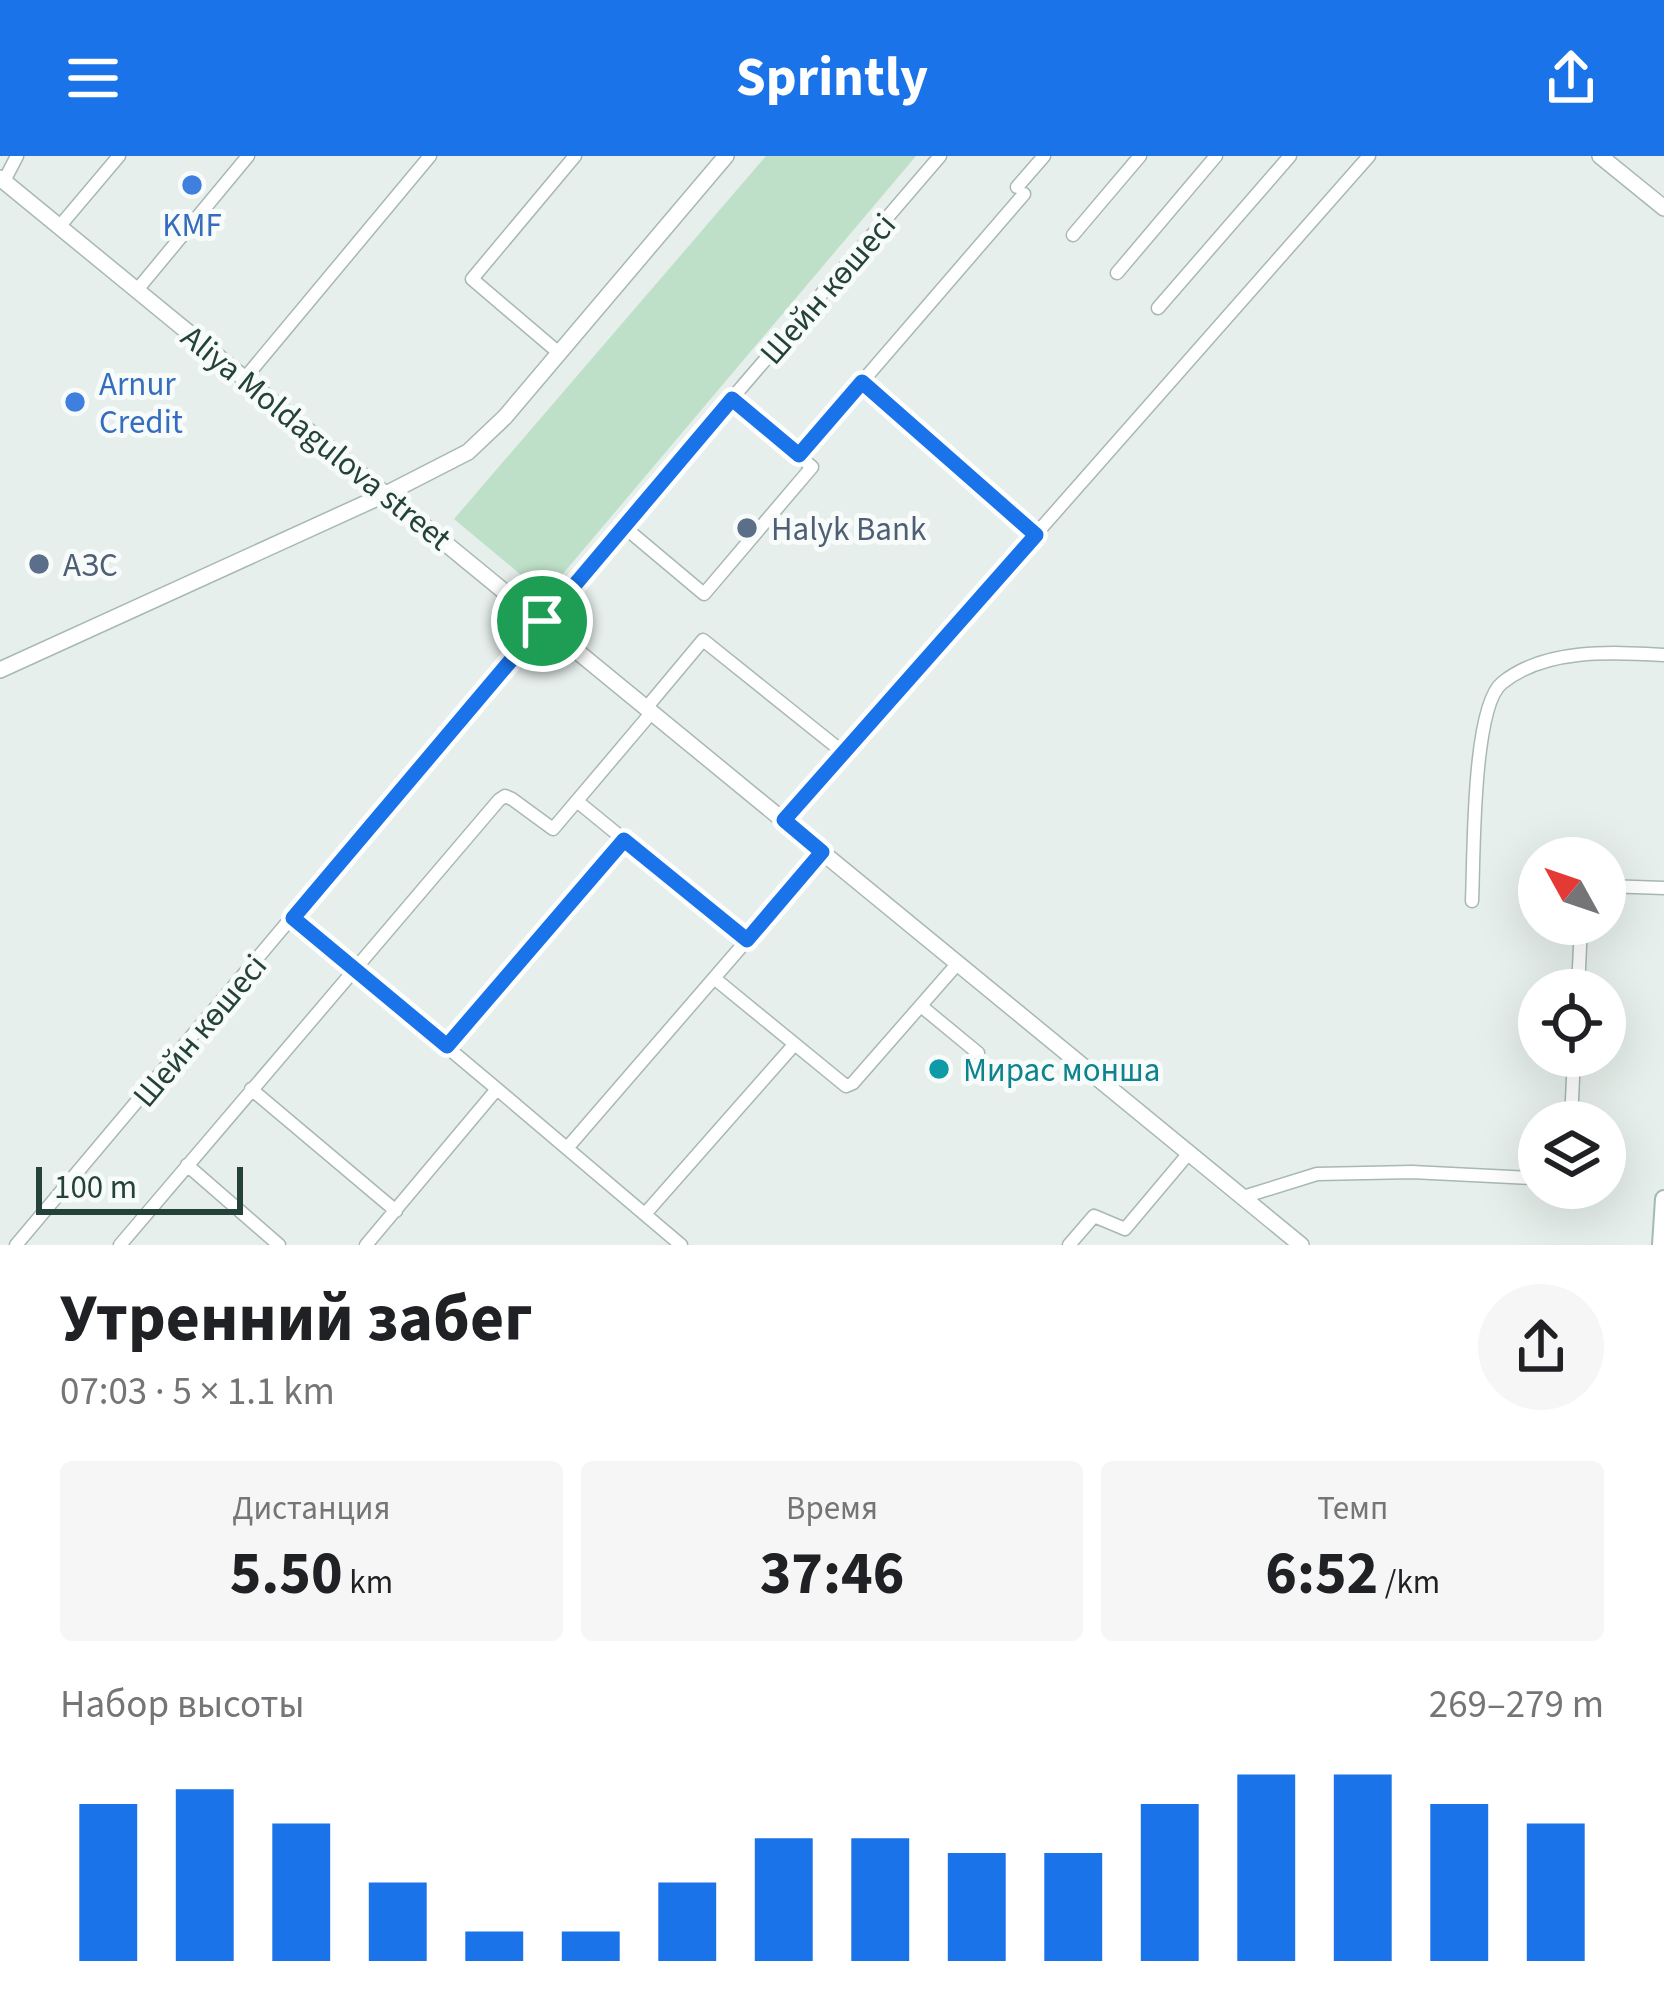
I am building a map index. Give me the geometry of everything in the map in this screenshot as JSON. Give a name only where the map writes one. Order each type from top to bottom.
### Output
[{"type":"main road","points":[[1661,1245],[1664,1199]]},
{"type":"street","points":[[2,180],[16,156]]},
{"type":"street","points":[[59,226],[119,156]]},
{"type":"street","points":[[137,290],[248,156]]},
{"type":"street","points":[[245,378],[430,156]]},
{"type":"street","points":[[560,352],[472,279],[575,156]]},
{"type":"street","points":[[0,670],[468,452],[505,417],[726,156]]},
{"type":"street","name":"Шейн көшесі","points":[[16,1245],[940,156]]},
{"type":"street","points":[[799,455],[1044,156]]},
{"type":"street","points":[[1073,235],[1140,156]]},
{"type":"street","points":[[1117,273],[1216,156]]},
{"type":"street","points":[[1158,308],[1290,156]]},
{"type":"street","points":[[784,820],[1369,156]]},
{"type":"street","points":[[1600,156],[1660,207]]},
{"type":"street","name":"Aliya Moldagulova street","points":[[2,180],[1301,1245]]},
{"type":"street","points":[[862,382],[1036,535]]},
{"type":"street","points":[[623,526],[704,594],[812,467],[732,399]]},
{"type":"street","points":[[120,1245],[499,800],[512,799],[553,829],[703,640],[844,753]]},
{"type":"street","points":[[1472,901],[1482,718],[1499,684],[1551,659],[1600,652],[1664,655]]},
{"type":"street","points":[[578,802],[747,940]]},
{"type":"street","points":[[447,1046],[624,840]]},
{"type":"street","points":[[568,1148],[822,852]]},
{"type":"street","points":[[1626,887],[1664,888]]},
{"type":"street","points":[[293,918],[681,1245]]},
{"type":"street","points":[[714,978],[846,1086],[958,963]]},
{"type":"street","points":[[921,1006],[978,1053]]},
{"type":"street","points":[[645,1214],[793,1046]]},
{"type":"street","points":[[251,1089],[396,1211]]},
{"type":"street","points":[[366,1245],[497,1089]]},
{"type":"street","points":[[1069,1245],[1094,1216],[1126,1229],[1189,1153]]},
{"type":"street","points":[[188,1166],[280,1245]]},
{"type":"street","points":[[1243,1197],[1318,1174],[1518,1177]]},
{"type":"green space","points":[[766,156],[916,156],[545,595],[454,519]]},
{"type":"place","name":"KMF","points":[[192,185]]},
{"type":"place","name":"Arnur Credit","points":[[75,402]]},
{"type":"place","name":"Halyk Bank","points":[[747,528]]},
{"type":"place","name":"АЗС","points":[[39,564]]},
{"type":"place","name":"Мирас монша","points":[[939,1069]]},
{"type":"route","points":[[862,382],[1036,535],[784,820],[822,852],[747,940],[624,840],[447,1046],[293,918],[542,621],[732,399],[799,455],[862,382]]}]
